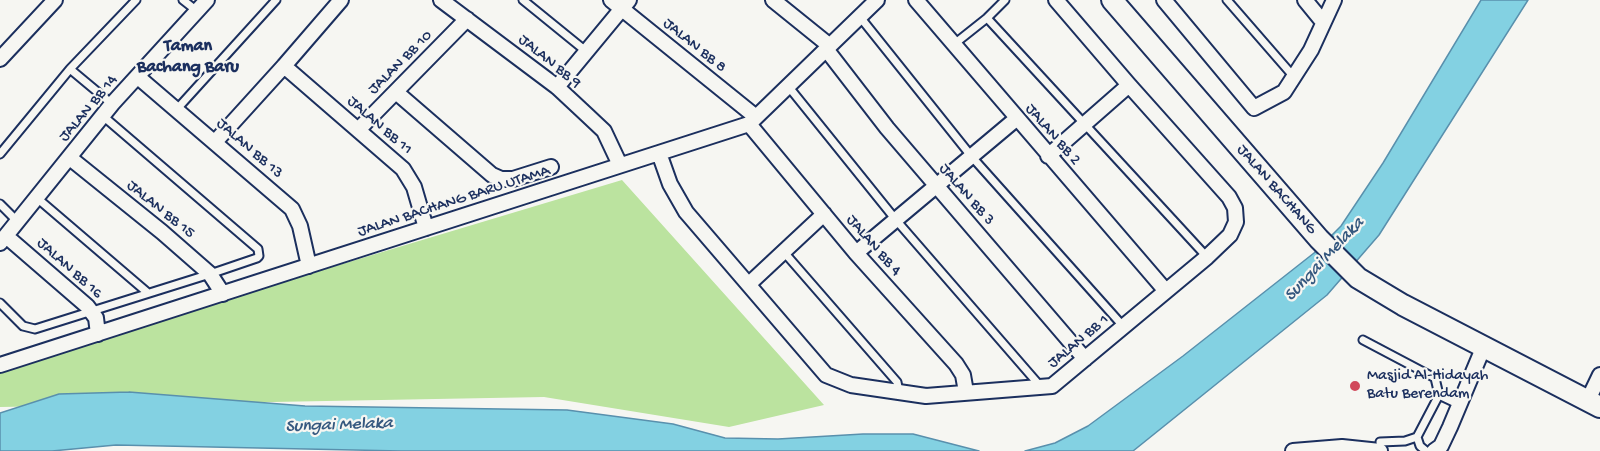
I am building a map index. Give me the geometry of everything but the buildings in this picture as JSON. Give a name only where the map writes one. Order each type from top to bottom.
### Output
[{"type":"street","points":[[0,59],[55,0]]},
{"type":"street","name":"JALAN BB 14","points":[[3,240],[112,104],[207,0]]},
{"type":"street","points":[[215,142],[341,0]]},
{"type":"street","name":"JALAN BB 9","points":[[441,0],[556,87],[604,131],[620,165]]},
{"type":"street","name":"JALAN BB 3","points":[[773,0],[828,48],[887,128],[1085,359]]},
{"type":"street","name":"JALAN BACHANG BARU UTAMA","points":[[0,365],[659,153],[753,120],[878,0]]},
{"type":"street","name":"JALAN BB 2","points":[[916,0],[1164,290]]},
{"type":"street","name":"JALAN BB 1","points":[[659,153],[670,184],[686,212],[826,375],[851,385],[926,396],[1052,386],[1164,290],[1207,257],[1230,235],[1236,222],[1235,208],[1229,196],[1056,0]]},
{"type":"street","name":"JALAN BACHANG","points":[[1113,0],[1319,239],[1358,278],[1403,305],[1594,403]]},
{"type":"street","points":[[1164,0],[1254,108],[1284,92],[1311,50],[1334,0]]},
{"type":"street","points":[[1305,0],[1323,22]]},
{"type":"street","points":[[556,87],[587,52],[621,3]]},
{"type":"street","name":"JALAN BB 8","points":[[621,3],[753,120]]},
{"type":"street","name":"JALAN BB 10","points":[[358,130],[467,19]]},
{"type":"street","name":"JALAN BB 11","points":[[284,66],[403,169],[409,177],[426,228]]},
{"type":"street","name":"JALAN BB 13","points":[[138,77],[292,209],[300,226],[309,266]]},
{"type":"street","points":[[1048,156],[1129,85]]},
{"type":"street","points":[[396,92],[492,175],[501,179],[513,179],[551,167]]},
{"type":"street","points":[[856,253],[1016,119]]},
{"type":"street","name":"JALAN BB 4","points":[[753,120],[856,253],[956,364],[963,375],[966,392]]},
{"type":"street","name":"JALAN BB 15","points":[[70,158],[210,274],[223,294]]},
{"type":"street","points":[[749,284],[824,214]]},
{"type":"street","name":"JALAN BB 16","points":[[3,240],[53,275],[92,311],[96,318],[98,334]]},
{"type":"street","points":[[1434,451],[1441,446],[1484,346]]},
{"type":"street","points":[[1594,403],[1600,375]]},
{"type":"street","points":[[1293,451],[1380,446]]},
{"type":"lane","points":[[0,154],[70,69],[136,0]]},
{"type":"lane","points":[[183,0],[197,11]]},
{"type":"lane","points":[[177,109],[276,0]]},
{"type":"lane","points":[[524,0],[587,52]]},
{"type":"lane","points":[[953,45],[987,18],[1005,0]]},
{"type":"lane","points":[[1227,0],[1294,77]]},
{"type":"lane","points":[[860,17],[972,157],[1123,326]]},
{"type":"lane","points":[[987,18],[1207,257]]},
{"type":"lane","points":[[70,69],[112,104]]},
{"type":"lane","points":[[788,86],[896,220],[1042,388]]},
{"type":"lane","points":[[0,303],[23,326],[35,329],[257,258],[258,249],[103,116]]},
{"type":"lane","points":[[37,198],[148,293]]},
{"type":"lane","points":[[0,204],[17,221]]},
{"type":"lane","points":[[783,251],[897,382],[899,392]]},
{"type":"lane","points":[[1363,340],[1435,378],[1439,396],[1417,437],[1380,446]]},
{"type":"lane","points":[[1439,396],[1460,405]]},
{"type":"lane","points":[[1417,437],[1420,446],[1426,451]]},
{"type":"green space","points":[[622,180],[824,405],[729,427],[544,397],[0,407],[0,372],[116,332]]},
{"type":"water","name":"Sungai Melaka","points":[[1481,0],[1528,0],[1379,235],[1327,295],[1133,451],[1025,451],[1055,443],[1088,426],[1183,356],[1314,253],[1341,226],[1383,163]]},
{"type":"water","name":"Sungai Melaka","points":[[129,392],[305,406],[567,410],[673,424],[725,438],[778,439],[863,434],[913,434],[979,451],[401,451],[116,445],[52,451],[0,451],[0,413],[59,394]]},
{"type":"place","name":"Masjid Al-Hidayah Batu Berendam","points":[[1355,386]]},
{"type":"district","name":"Taman Bachang Baru","points":[[188,57]]}]
